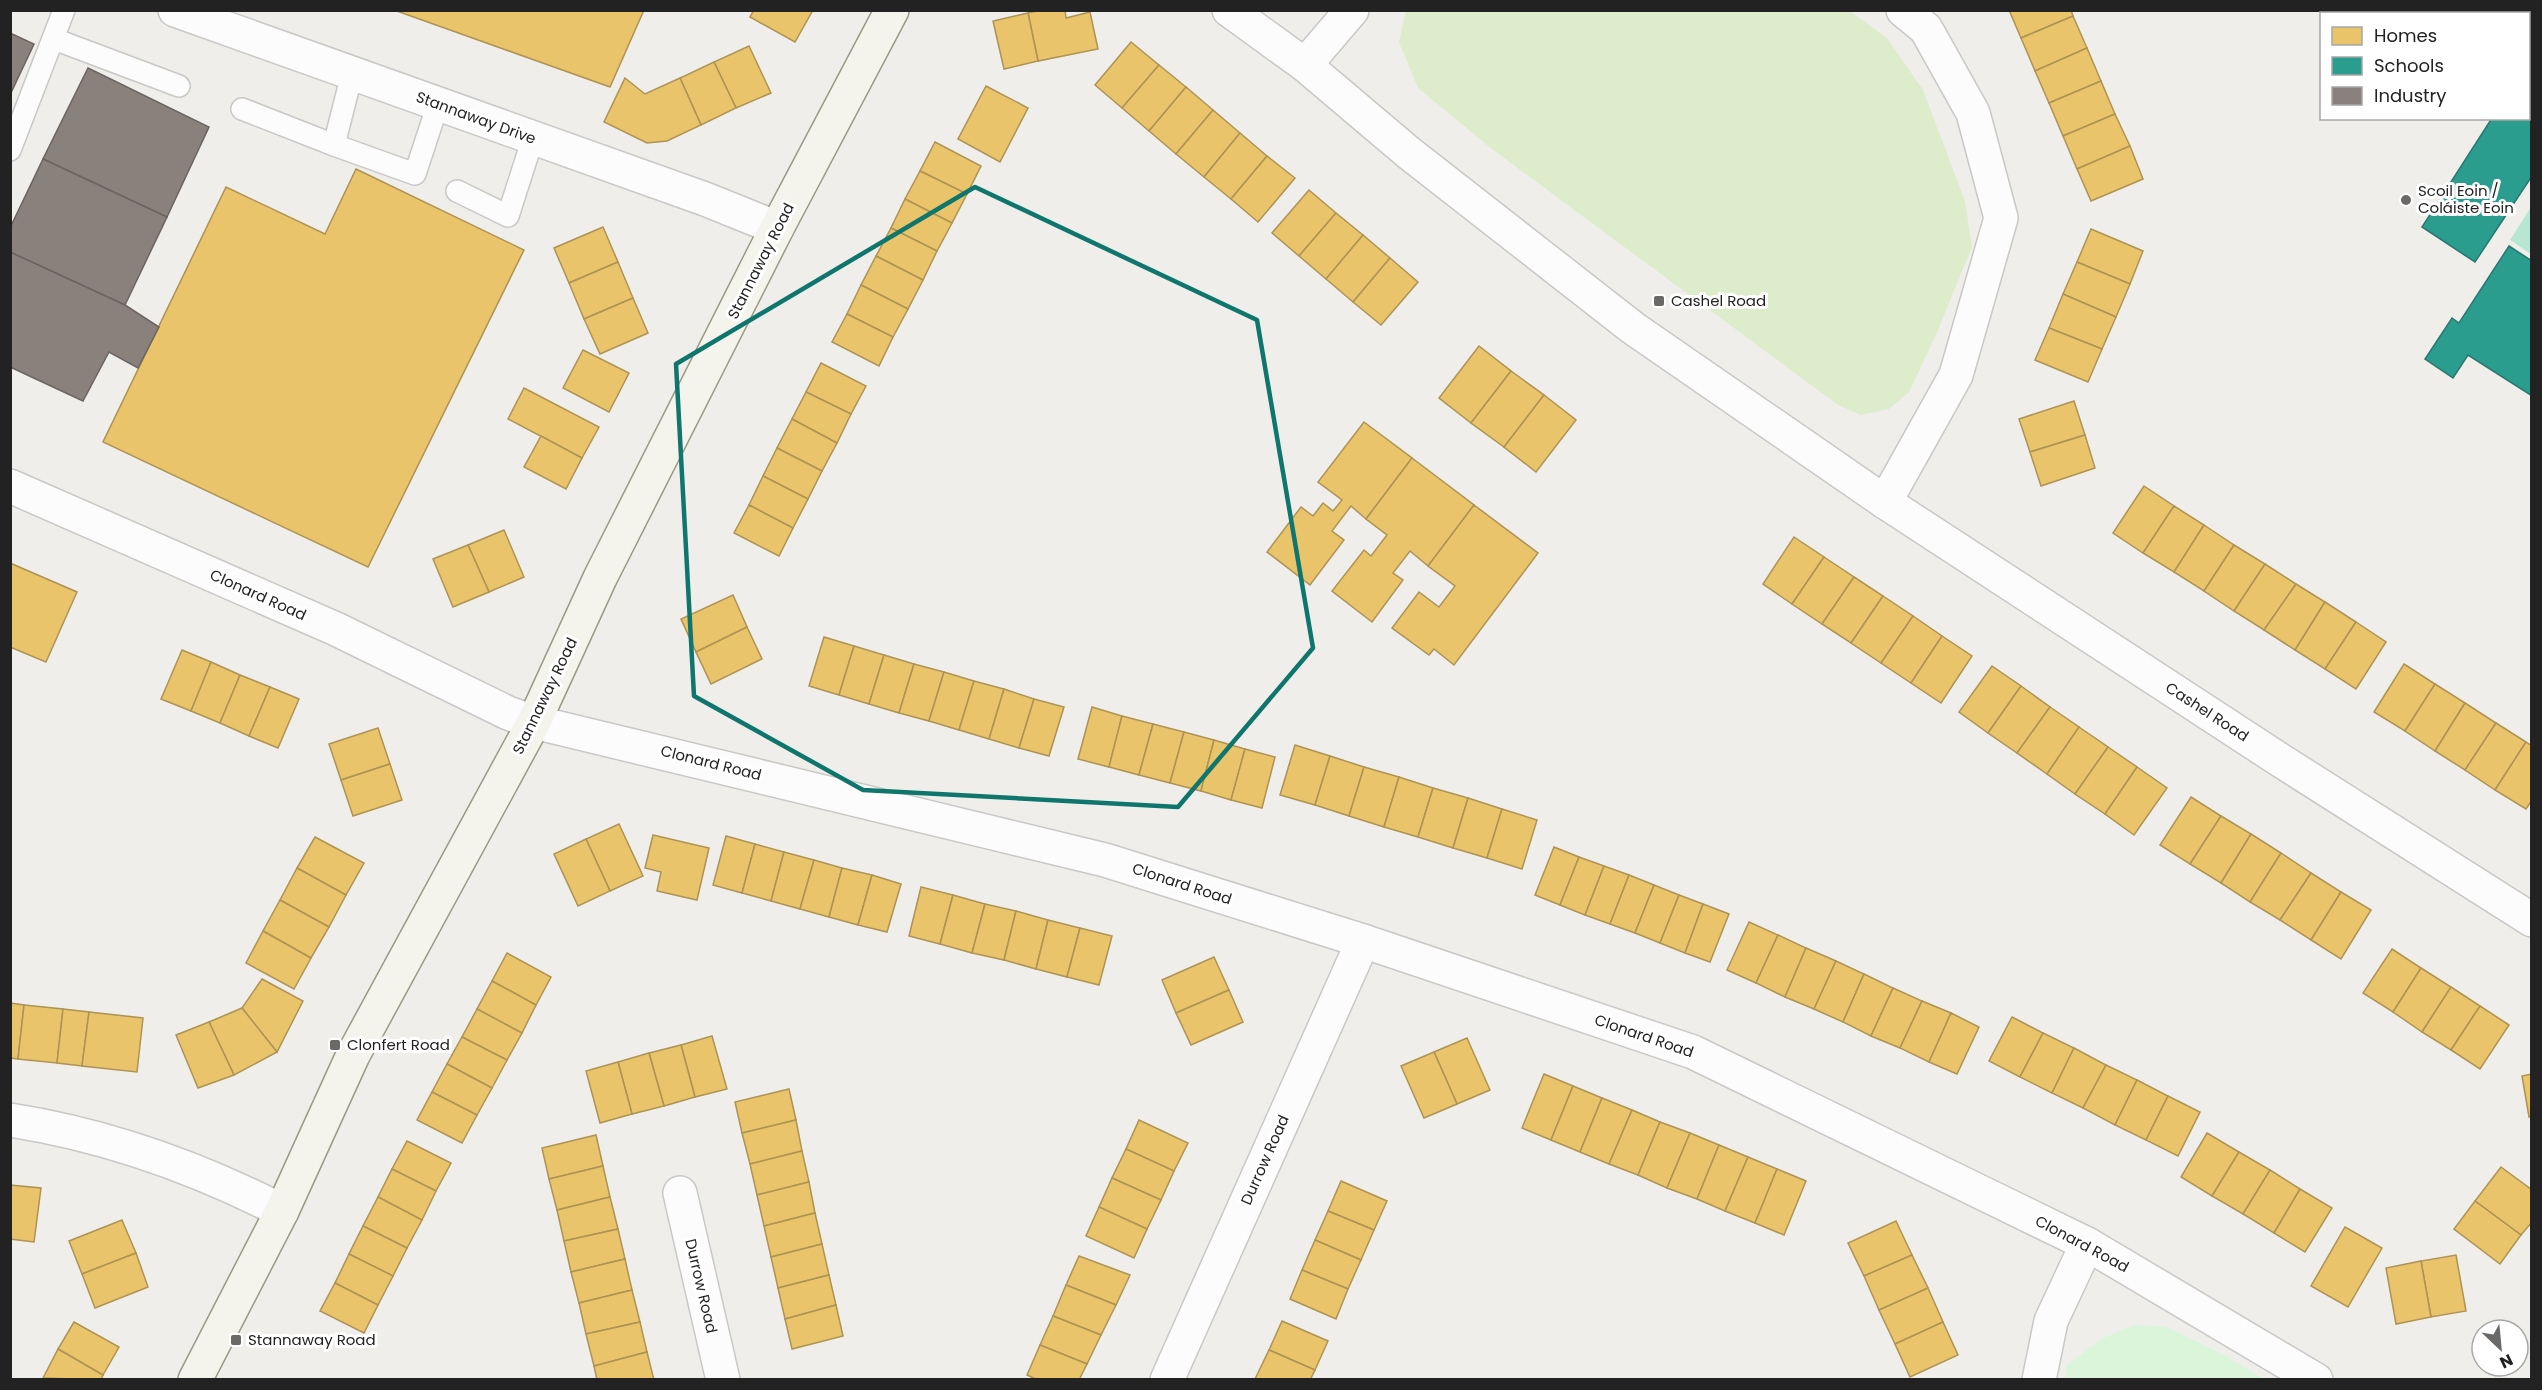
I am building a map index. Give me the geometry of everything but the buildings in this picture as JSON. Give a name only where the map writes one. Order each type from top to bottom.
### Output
[{"type":"street","name":"Stannaway Road","points":[[195,1380],[282,1211],[353,1055],[534,722],[600,578],[777,228],[892,10]]},
{"type":"street","name":"Cashel Road","points":[[1229,10],[1305,65],[1409,153],[1633,328],[1885,502],[2280,760],[2532,920]]},
{"type":"street","points":[[1305,65],[1352,10]]},
{"type":"street","points":[[1885,502],[1956,375],[2001,218],[1973,113],[1926,29],[1903,10]]},
{"type":"street","name":"Stannaway Drive","points":[[195,14],[352,74],[777,228]]},
{"type":"street","name":"Clonard Road","points":[[10,486],[336,629],[508,713],[534,722],[1105,860],[1363,941],[1693,1052],[2087,1244],[2316,1380]]},
{"type":"street","name":"Durrow Road","points":[[1167,1380],[1363,941]]},
{"type":"street","points":[[10,1120],[79,1133],[155,1155],[215,1178],[282,1211]]},
{"type":"street","name":"Durrow Road","points":[[680,1193],[723,1380]]},
{"type":"street","points":[[2039,1380],[2051,1321],[2087,1244]]},
{"type":"lane","points":[[10,150],[64,10]]},
{"type":"lane","points":[[54,39],[179,86]]},
{"type":"lane","points":[[334,145],[352,74]]},
{"type":"lane","points":[[242,109],[415,174],[438,104]]},
{"type":"lane","points":[[457,190],[508,216],[533,138]]},
{"type":"highlighted area","points":[[975,187],[1257,320],[1313,648],[1178,807],[863,790],[694,696],[676,364]]},
{"type":"green space","points":[[1406,10],[1850,11],[1887,38],[1923,90],[1965,201],[1972,247],[1936,335],[1909,392],[1889,409],[1861,415],[1838,405],[1492,149],[1418,88],[1399,42]]},
{"type":"green space","points":[[2531,207],[2531,254],[2510,240]]},
{"type":"green space","points":[[2134,1325],[2167,1327],[2226,1356],[2263,1379],[2065,1379],[2067,1365],[2101,1339]]},
{"type":"place","name":"Scoil Eoin / Coláiste Eoin","points":[[2406,200]]},
{"type":"place","name":"Cashel Road","points":[[1659,301]]},
{"type":"place","name":"Clonfert Road","points":[[335,1045]]},
{"type":"place","name":"Stannaway Road","points":[[236,1340]]}]
